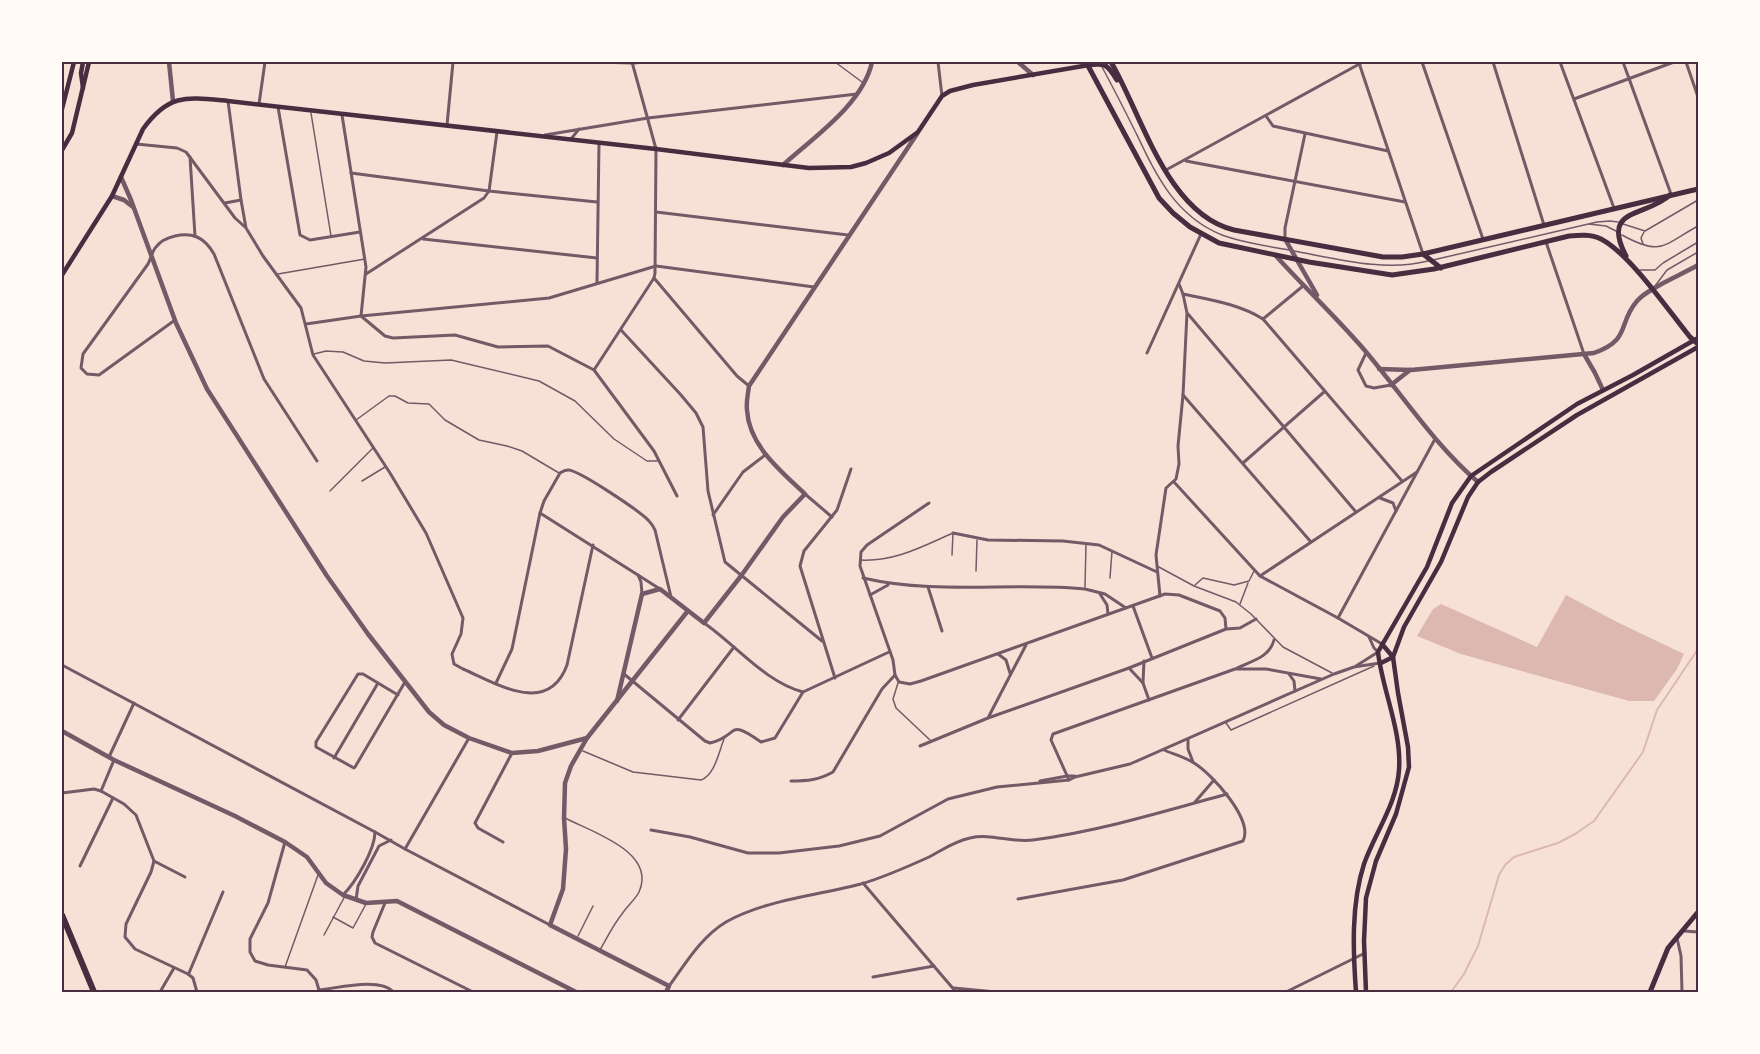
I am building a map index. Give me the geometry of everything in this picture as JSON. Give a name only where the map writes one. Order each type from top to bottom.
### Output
[{"type":"highway","points":[[62,915],[94,993]]},
{"type":"main road","points":[[62,109],[74,62]]},
{"type":"main road","points":[[83,62],[81,76],[83,91]]},
{"type":"main road","points":[[62,150],[72,133],[89,62]]},
{"type":"main road","points":[[62,276],[112,196],[135,144],[149,120],[173,101],[186,98],[832,169],[858,165],[889,153],[918,132],[942,96],[958,88],[1099,62],[1106,65],[1119,84],[1125,87]]},
{"type":"main road","points":[[1111,62],[1166,170],[1182,196],[1194,208],[1213,221],[1234,230],[1383,257],[1402,257],[1698,189]]},
{"type":"main road","points":[[1088,63],[1153,189],[1173,213],[1201,234],[1227,245],[1276,256],[1392,275],[1442,268],[1569,236],[1591,236],[1606,242],[1629,261],[1697,343]]},
{"type":"main road","points":[[1629,261],[1620,244],[1618,232],[1621,223],[1629,214],[1657,204],[1671,194]]},
{"type":"main road","points":[[1423,254],[1442,268]]},
{"type":"main road","points":[[1356,993],[1353,958],[1360,881],[1364,865],[1395,790],[1399,771],[1396,738],[1378,652],[1427,567],[1452,503],[1471,476],[1577,404],[1697,343]]},
{"type":"main road","points":[[1366,993],[1365,910],[1368,891],[1376,861],[1399,805],[1409,768],[1408,747],[1393,657],[1404,627],[1441,561],[1460,513],[1478,482],[1577,415],[1697,343]]},
{"type":"main road","points":[[1382,644],[1393,657]]},
{"type":"main road","points":[[1381,663],[1393,657]]},
{"type":"main road","points":[[1650,993],[1663,957],[1698,912]]},
{"type":"street","points":[[169,62],[173,101]]},
{"type":"street","points":[[259,105],[265,62]]},
{"type":"street","points":[[446,127],[453,62]]},
{"type":"street","points":[[595,62],[647,62]]},
{"type":"street","points":[[594,370],[654,278],[656,266],[656,149],[633,62]]},
{"type":"street","points":[[783,165],[858,94],[865,85],[872,62]]},
{"type":"street","points":[[938,62],[942,96]]},
{"type":"street","points":[[1018,62],[1033,75]]},
{"type":"street","points":[[1166,170],[1361,62],[1423,254]]},
{"type":"street","points":[[1422,62],[1482,239]]},
{"type":"street","points":[[1493,62],[1544,225]]},
{"type":"street","points":[[1560,62],[1614,208]]},
{"type":"street","points":[[1623,62],[1671,194]]},
{"type":"street","points":[[1574,99],[1674,62]]},
{"type":"street","points":[[1686,62],[1698,97]]},
{"type":"street","points":[[540,136],[648,118],[858,94]]},
{"type":"street","points":[[228,101],[246,228]]},
{"type":"street","points":[[278,107],[300,235],[310,240],[360,232]]},
{"type":"street","points":[[342,115],[366,259],[361,316]]},
{"type":"street","points":[[1266,116],[1273,126],[1388,151]]},
{"type":"street","points":[[571,140],[579,129]]},
{"type":"street","points":[[366,274],[478,202],[489,191],[497,131]]},
{"type":"street","points":[[832,517],[765,455],[749,423],[747,409],[749,386],[918,132]]},
{"type":"street","points":[[1305,134],[1294,180],[1285,239],[1320,300]]},
{"type":"street","points":[[597,283],[599,143]]},
{"type":"street","points":[[135,144],[177,148],[190,155],[235,218],[246,228],[263,256],[301,308],[313,355],[374,447],[426,533],[461,612],[463,626],[451,657],[454,664],[496,683],[529,694],[544,691],[561,678],[567,665],[592,545]]},
{"type":"street","points":[[190,155],[195,236]]},
{"type":"street","points":[[1184,161],[1405,202]]},
{"type":"street","points":[[351,173],[489,191],[597,201]]},
{"type":"street","points":[[121,177],[192,359],[219,407],[327,576],[405,682],[437,720],[469,738],[512,753],[538,751],[587,738]]},
{"type":"street","points":[[112,196],[124,200],[133,207]]},
{"type":"street","points":[[224,203],[241,200]]},
{"type":"street","points":[[656,212],[848,235]]},
{"type":"street","points":[[1147,353],[1201,234]]},
{"type":"street","points":[[175,320],[99,375],[91,376],[83,371],[80,364],[83,354],[148,264],[158,244],[168,238],[195,236],[203,241],[214,254],[264,379],[317,461]]},
{"type":"street","points":[[421,239],[597,258]]},
{"type":"street","points":[[1546,242],[1584,354],[1603,390]]},
{"type":"street","points":[[1276,256],[1320,300],[1366,352],[1435,437],[1478,482]]},
{"type":"street","points":[[1379,369],[1411,369],[1584,354],[1601,350],[1615,342],[1623,333],[1635,304],[1652,291],[1698,265]]},
{"type":"street","points":[[306,324],[361,316],[549,298],[656,266],[814,286]]},
{"type":"street","points":[[654,278],[737,376],[749,386]]},
{"type":"street","points":[[1160,596],[1156,565],[1166,488],[1174,482],[1178,472],[1183,395],[1187,313],[1179,284]]},
{"type":"street","points":[[1263,319],[1303,285]]},
{"type":"street","points":[[1183,294],[1232,304],[1249,310],[1263,319],[1402,481]]},
{"type":"street","points":[[1187,313],[1356,512]]},
{"type":"street","points":[[361,316],[385,336],[393,338],[455,334],[498,347],[548,346],[594,370],[660,461],[677,496]]},
{"type":"street","points":[[621,330],[681,395],[696,413],[703,427],[708,491],[725,562],[822,641]]},
{"type":"street","points":[[1366,352],[1358,370],[1366,386],[1374,388],[1391,385],[1411,369]]},
{"type":"street","points":[[1243,463],[1324,392]]},
{"type":"street","points":[[1183,395],[1311,542]]},
{"type":"street","points":[[1338,618],[1419,471],[1435,437]]},
{"type":"street","points":[[713,515],[743,472],[765,455]]},
{"type":"street","points":[[835,678],[800,566],[809,543],[837,510],[851,469]]},
{"type":"street","points":[[496,683],[512,649],[540,513],[560,473],[566,470],[573,471],[621,500],[650,522],[655,530],[671,598]]},
{"type":"street","points":[[1260,576],[1419,471]]},
{"type":"street","points":[[1174,482],[1260,576],[1382,644]]},
{"type":"street","points":[[704,624],[778,524],[805,494]]},
{"type":"street","points":[[1378,497],[1392,503],[1396,512]]},
{"type":"street","points":[[929,503],[867,545],[861,552],[860,566],[899,682],[904,684],[921,681],[1160,596],[1179,595],[1220,611],[1226,618],[1226,629]]},
{"type":"street","points":[[540,513],[660,589],[687,612],[791,689],[803,692]]},
{"type":"street","points":[[953,533],[977,539],[1086,543],[1112,550],[1157,572]]},
{"type":"street","points":[[617,701],[642,594],[641,582],[637,574]]},
{"type":"street","points":[[864,578],[889,584],[928,587],[1085,589],[1105,594],[1126,608]]},
{"type":"street","points":[[869,595],[889,584]]},
{"type":"street","points":[[928,587],[942,631]]},
{"type":"street","points":[[642,594],[660,589]]},
{"type":"street","points":[[1100,594],[1107,605],[1108,614]]},
{"type":"street","points":[[1132,606],[1152,658]]},
{"type":"street","points":[[550,925],[563,888],[566,849],[564,818],[566,783],[580,750],[587,738],[687,612]]},
{"type":"street","points":[[920,746],[988,718],[1129,668],[1226,629],[1240,628],[1256,619]]},
{"type":"street","points":[[1354,667],[1378,652],[1368,636]]},
{"type":"street","points":[[1068,778],[1052,740],[1053,734],[1235,669],[1268,653],[1274,640]]},
{"type":"street","points":[[988,718],[1027,644]]},
{"type":"street","points":[[678,720],[734,647]]},
{"type":"street","points":[[624,674],[705,741],[710,743],[732,730],[741,729],[765,743],[775,738],[803,692],[889,652]]},
{"type":"street","points":[[998,654],[1006,660],[1010,675]]},
{"type":"street","points":[[1144,661],[1143,683],[1149,700]]},
{"type":"street","points":[[651,830],[748,853],[779,853],[862,842],[880,836],[940,802],[997,787],[1038,782],[1046,784],[1117,768],[1334,674],[1354,667],[1381,663]]},
{"type":"street","points":[[62,665],[405,849],[669,986]]},
{"type":"street","points":[[1129,668],[1143,683]]},
{"type":"street","points":[[1235,669],[1266,669],[1322,679]]},
{"type":"street","points":[[1288,673],[1293,679],[1295,691]]},
{"type":"street","points":[[398,695],[363,674],[358,674],[316,742],[316,747],[354,768],[398,695],[405,682]]},
{"type":"street","points":[[791,781],[813,780],[833,772],[882,689],[895,675]]},
{"type":"street","points":[[334,758],[378,683]]},
{"type":"street","points":[[101,791],[111,758],[134,703]]},
{"type":"street","points":[[62,731],[111,758],[285,842],[307,857],[316,867],[318,874],[332,888],[344,895],[366,903],[393,901],[405,905],[576,993]]},
{"type":"street","points":[[405,849],[469,738]]},
{"type":"street","points":[[1188,739],[1188,749],[1193,762]]},
{"type":"street","points":[[1018,899],[1123,880],[1239,844],[1245,838],[1244,824],[1227,794],[1214,780],[1193,762],[1163,750]]},
{"type":"street","points":[[503,842],[478,828],[475,819],[512,753]]},
{"type":"street","points":[[1194,803],[1214,780]]},
{"type":"street","points":[[62,793],[94,789],[101,791],[136,815],[154,861],[126,924],[124,930],[127,942],[135,949],[188,974],[192,978],[197,993]]},
{"type":"street","points":[[666,993],[704,939],[726,923],[765,907],[863,883],[906,868],[970,838],[982,836],[1021,842],[1089,832],[1227,794]]},
{"type":"street","points":[[80,866],[113,798]]},
{"type":"street","points":[[344,895],[352,885],[374,843],[375,831]]},
{"type":"street","points":[[356,900],[358,886],[379,846],[390,840]]},
{"type":"street","points":[[285,842],[268,903],[252,934],[249,945],[255,961],[307,970],[316,980],[318,991],[364,985],[385,986],[394,993]]},
{"type":"street","points":[[154,861],[185,877]]},
{"type":"street","points":[[863,883],[956,993]]},
{"type":"street","points":[[188,974],[223,892]]},
{"type":"street","points":[[385,903],[373,932],[372,937],[375,943],[473,993]]},
{"type":"street","points":[[1682,931],[1698,932]]},
{"type":"street","points":[[1677,937],[1682,956],[1682,993]]},
{"type":"street","points":[[1286,993],[1365,953]]},
{"type":"street","points":[[873,977],[934,966]]},
{"type":"street","points":[[160,993],[174,968]]},
{"type":"street","points":[[953,988],[996,993]]},
{"type":"lane","points":[[835,62],[865,85]]},
{"type":"lane","points":[[1099,62],[1159,179],[1178,205],[1194,219],[1222,235],[1243,241],[1384,266],[1407,266],[1605,220],[1645,231]]},
{"type":"lane","points":[[311,111],[331,237]]},
{"type":"lane","points":[[1644,246],[1641,238],[1645,231],[1698,200]]},
{"type":"lane","points":[[1588,224],[1606,226],[1644,246],[1654,248],[1665,245],[1698,226]]},
{"type":"lane","points":[[1634,267],[1651,272],[1698,242]]},
{"type":"lane","points":[[1652,291],[1667,270],[1698,252]]},
{"type":"lane","points":[[277,274],[366,259]]},
{"type":"lane","points":[[313,355],[326,351],[343,352],[364,361],[386,363],[451,360],[539,381],[574,401],[614,439],[647,461],[660,461]]},
{"type":"lane","points":[[355,420],[389,396],[395,396],[408,403],[429,404],[445,420],[479,440],[498,443],[522,452],[560,473]]},
{"type":"lane","points":[[330,491],[374,447]]},
{"type":"lane","points":[[362,481],[386,466]]},
{"type":"lane","points":[[860,560],[887,559],[921,549],[953,533],[952,555]]},
{"type":"lane","points":[[976,571],[977,539]]},
{"type":"lane","points":[[1085,589],[1086,543]]},
{"type":"lane","points":[[1110,578],[1112,550]]},
{"type":"lane","points":[[1156,565],[1194,586],[1240,605],[1274,640],[1334,674]]},
{"type":"lane","points":[[1240,605],[1254,571]]},
{"type":"lane","points":[[1194,586],[1203,578],[1234,585],[1249,581]]},
{"type":"lane","points":[[1225,722],[1231,730],[1381,663]]},
{"type":"lane","points":[[899,682],[893,699],[896,708],[931,741]]},
{"type":"lane","points":[[580,750],[633,772],[701,780],[708,777],[712,770],[725,735]]},
{"type":"lane","points":[[564,818],[625,849],[636,859],[642,872],[638,893],[622,914],[600,952]]},
{"type":"lane","points":[[285,967],[318,874]]},
{"type":"lane","points":[[324,935],[344,895]]},
{"type":"lane","points":[[333,917],[353,928],[366,903]]},
{"type":"lane","points":[[576,939],[593,906]]},
{"type":"shaded area","points":[[1566,595],[1684,654],[1677,669],[1654,701],[1629,701],[1461,654],[1417,636],[1433,609],[1441,604],[1537,647]]},
{"type":"waterway","points":[[1451,992],[1464,974],[1478,946],[1499,875],[1505,865],[1514,857],[1558,843],[1594,821],[1643,752],[1657,710],[1698,649]]}]
